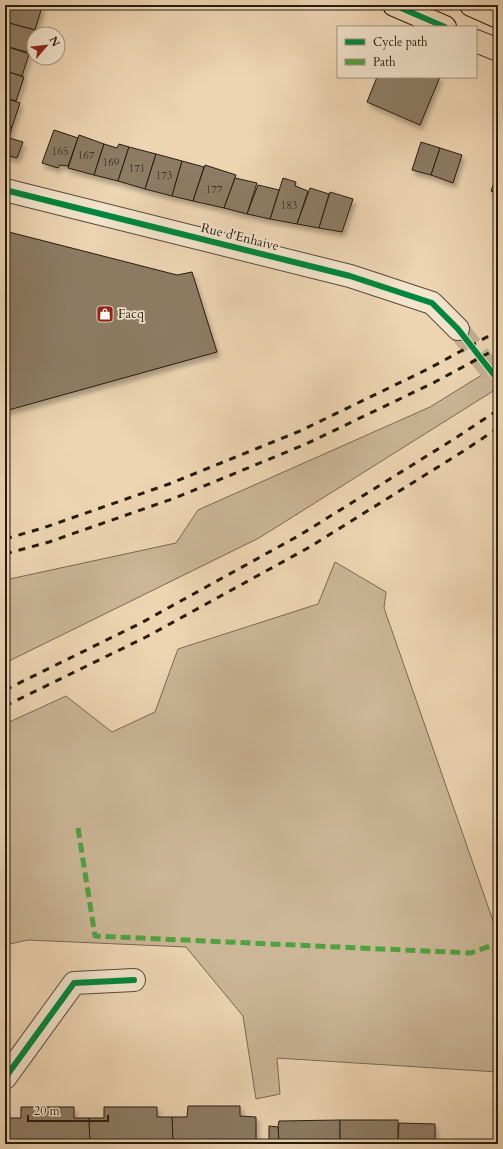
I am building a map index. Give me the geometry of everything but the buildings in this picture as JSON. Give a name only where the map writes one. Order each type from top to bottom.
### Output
[{"type":"main road","points":[[394,5],[443,26]]},
{"type":"main road","points":[[471,5],[498,17]]},
{"type":"main road","points":[[477,41],[498,50]]},
{"type":"street","name":"Rue d'Enhaive","points":[[5,190],[350,276],[432,303],[458,329]]},
{"type":"street","points":[[5,1078],[74,983],[134,980]]},
{"type":"shaded area","points":[[498,365],[498,388],[259,538],[5,663],[5,580],[176,543],[198,510],[430,407]]},
{"type":"shaded area","points":[[335,562],[386,592],[384,608],[498,935],[498,1072],[277,1058],[280,1094],[256,1099],[243,1016],[186,947],[28,940],[5,945],[5,836],[9,781],[5,783],[5,724],[66,696],[112,732],[155,712],[178,649],[318,604]]},
{"type":"tunnel","points":[[458,329],[498,380]]},
{"type":"railway","points":[[5,539],[43,528],[169,484],[300,431],[428,369],[498,331]]},
{"type":"railway","points":[[5,554],[49,542],[175,498],[306,444],[433,383],[498,348]]},
{"type":"railway","points":[[5,690],[141,623],[300,535],[498,410]]},
{"type":"railway","points":[[5,706],[146,637],[308,548],[498,428]]},
{"type":"marked path","points":[[78,828],[95,936],[471,953],[498,943]]},
{"type":"cycle path","points":[[394,5],[443,26]]},
{"type":"cycle path","points":[[5,190],[350,276],[432,303],[458,329],[498,380]]},
{"type":"cycle path","points":[[5,1078],[74,983],[134,980]]},
{"type":"place","name":"Facq","points":[[105,314]]}]
